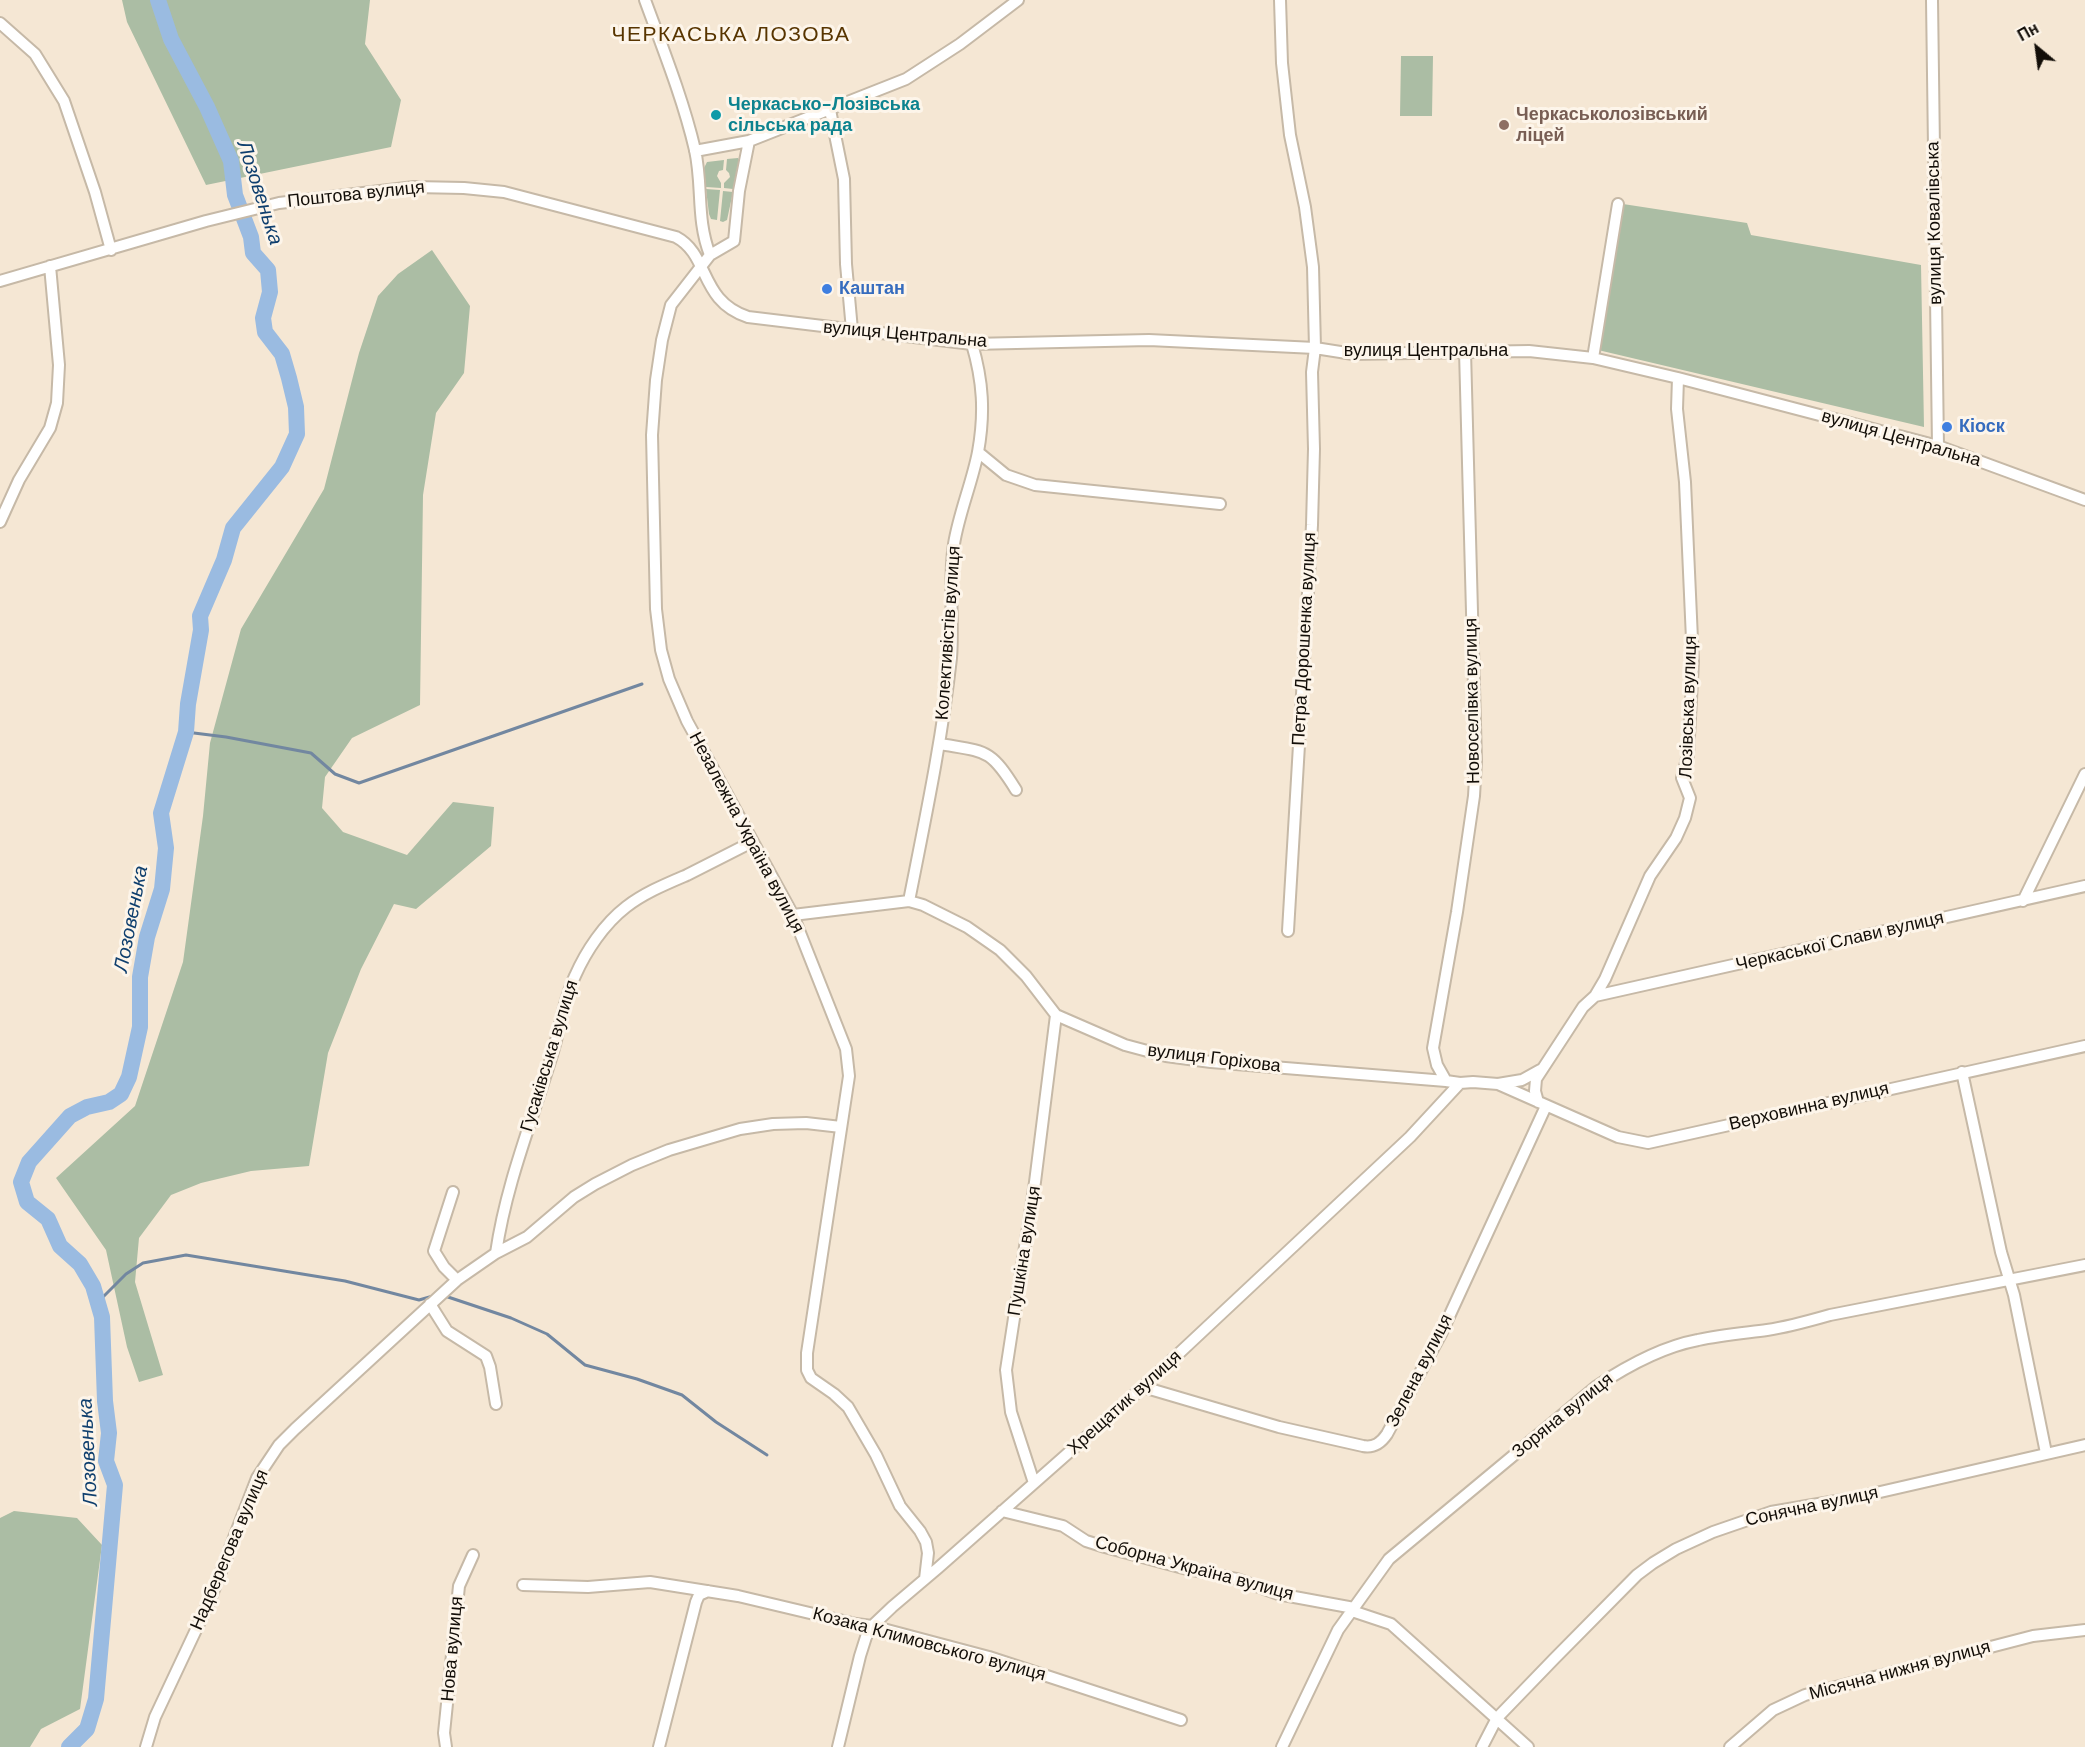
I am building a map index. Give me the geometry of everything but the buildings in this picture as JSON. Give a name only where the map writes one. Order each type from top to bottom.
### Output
[{"type":"street","points":[[645,0],[668,61],[695,151],[703,237],[710,255]]},
{"type":"street","points":[[695,151],[749,141],[906,79],[960,44],[1018,0]]},
{"type":"street","name":"Петра Дорошенка вулиця","points":[[1280,0],[1282,63],[1290,135],[1305,207],[1313,267],[1315,348],[1312,372],[1314,449],[1312,525],[1288,930]]},
{"type":"street","name":"вулиця Ковалівська","points":[[1932,0],[1938,446]]},
{"type":"street","points":[[0,22],[35,54],[64,101],[111,250]]},
{"type":"street","points":[[830,110],[844,179],[846,264],[852,330]]},
{"type":"street","name":"Незалежна Україна вулиця","points":[[749,141],[739,191],[734,241],[710,255],[672,305],[662,340],[652,435],[656,609],[661,650],[669,679],[687,721],[793,915],[846,1049],[849,1076],[807,1353],[807,1370],[811,1378],[834,1394],[852,1412],[876,1455],[900,1506],[920,1531],[926,1542],[928,1553],[925,1579]]},
{"type":"street","name":"Поштова вулиця","points":[[0,281],[206,221],[279,203],[414,187],[504,192],[676,237],[684,241],[695,253],[700,267]]},
{"type":"street","points":[[1593,358],[1618,204]]},
{"type":"street","points":[[0,522],[20,480],[50,428],[57,403],[59,365],[50,267]]},
{"type":"street","name":"вулиця Центральна","points":[[700,267],[717,297],[728,307],[755,318],[972,344],[1149,340],[1315,348],[1353,354],[1529,351],[1593,358],[1938,446],[2085,500]]},
{"type":"street","name":"Колективістів вулиця","points":[[909,901],[939,744],[951,655],[950,581],[954,543],[978,452],[983,408],[980,372],[972,344]]},
{"type":"street","name":"Новоселівка вулиця","points":[[1446,1080],[1437,1065],[1433,1048],[1457,912],[1474,796],[1476,761],[1465,351]]},
{"type":"street","name":"Лозівська вулиця","points":[[1542,1104],[1535,1085],[1542,1069],[1583,1007],[1595,996],[1605,979],[1650,876],[1676,838],[1685,818],[1690,798],[1682,778],[1688,755],[1693,662],[1689,559],[1677,410],[1678,378]]},
{"type":"street","points":[[978,452],[1006,475],[1035,485],[1220,504]]},
{"type":"street","name":"Колективістів вулиця","points":[[939,744],[982,751],[994,758],[1016,790]]},
{"type":"street","points":[[2023,901],[2085,774]]},
{"type":"street","name":"Гусаківська вулиця","points":[[496,1252],[501,1217],[510,1183],[552,1054],[568,992],[593,944],[609,923],[626,907],[652,891],[752,842]]},
{"type":"street","name":"Черкаської Слави вулиця","points":[[1595,996],[2085,886]]},
{"type":"street","name":"вулиця Горіхова","points":[[793,915],[909,901],[923,905],[967,927],[1000,950],[1026,976],[1056,1015],[1125,1045],[1166,1056],[1460,1083],[1498,1084],[1542,1104]]},
{"type":"street","name":"Пушкіна вулиця","points":[[1034,1484],[1011,1412],[1006,1370],[1035,1182],[1056,1015]]},
{"type":"street","name":"Верховинна вулиця","points":[[1542,1104],[1618,1137],[1648,1143],[2085,1046]]},
{"type":"street","points":[[1498,1084],[1521,1080],[1542,1069]]},
{"type":"street","points":[[1962,1072],[2001,1252],[2010,1281],[2046,1453]]},
{"type":"street","name":"Хрещатик вулиця","points":[[838,1747],[860,1656],[872,1626],[1143,1387],[1410,1137],[1460,1083]]},
{"type":"street","name":"Зелена вулиця","points":[[1143,1387],[1279,1427],[1363,1446],[1379,1443],[1387,1434],[1441,1334],[1542,1104]]},
{"type":"street","name":"Надберегова вулиця","points":[[146,1747],[155,1717],[210,1600],[257,1478],[279,1445],[295,1429],[456,1280],[496,1252],[527,1237],[573,1197],[632,1165],[669,1150],[740,1129],[773,1124],[806,1123],[841,1127]]},
{"type":"street","points":[[453,1192],[434,1251],[456,1280]]},
{"type":"street","name":"Зоряна вулиця","points":[[1282,1747],[1338,1630],[1389,1559],[1597,1386],[1637,1362],[1678,1345],[1697,1340],[1785,1327],[1830,1315],[2085,1265]]},
{"type":"street","points":[[430,1304],[447,1331],[486,1356],[496,1404]]},
{"type":"street","name":"Сонячна вулиця","points":[[1482,1747],[1497,1719],[1637,1575],[1685,1545],[1731,1525],[1771,1512],[1854,1498],[2085,1445]]},
{"type":"street","name":"Соборна Україна вулиця","points":[[1002,1511],[1063,1526],[1086,1540],[1105,1547],[1187,1569],[1237,1579],[1278,1594],[1353,1610],[1391,1624],[1528,1747]]},
{"type":"street","name":"Нова вулиця","points":[[446,1747],[444,1733],[459,1586],[473,1555]]},
{"type":"street","points":[[523,1585],[588,1587],[650,1582],[708,1591]]},
{"type":"street","points":[[659,1747],[696,1602],[699,1595],[708,1591]]},
{"type":"street","name":"Козака Климовського вулиця","points":[[708,1591],[872,1626],[989,1657],[1181,1720]]},
{"type":"street","name":"Місячна нижня вулиця","points":[[1730,1747],[1773,1710],[1805,1695],[2033,1636],[2085,1630]]},
{"type":"green space","points":[[122,0],[370,0],[365,44],[401,100],[391,147],[206,185],[127,22]]},
{"type":"green space","points":[[1401,56],[1433,56],[1432,116],[1400,116]]},
{"type":"green space","points":[[738,158],[733,189],[724,188],[724,183],[730,177],[726,170],[727,159]]},
{"type":"green space","points":[[724,160],[723,170],[719,171],[717,176],[721,188],[706,187],[704,168],[707,162]]},
{"type":"green space","points":[[706,189],[720,190],[717,220],[711,219],[709,214]]},
{"type":"green space","points":[[723,191],[733,192],[727,220],[723,222],[720,221]]},
{"type":"green space","points":[[1623,204],[1747,223],[1751,235],[1921,265],[1924,427],[1598,350]]},
{"type":"green space","points":[[432,250],[470,306],[464,373],[436,413],[423,495],[420,705],[352,738],[325,777],[322,808],[343,832],[407,855],[453,802],[494,807],[491,846],[416,909],[394,904],[361,969],[328,1053],[309,1166],[251,1171],[201,1183],[171,1195],[139,1238],[135,1282],[163,1375],[139,1382],[127,1347],[106,1250],[56,1178],[135,1106],[183,962],[203,816],[210,743],[241,629],[324,489],[359,353],[378,296],[398,274]]},
{"type":"green space","points":[[14,1511],[77,1518],[102,1545],[80,1709],[41,1729],[30,1747],[0,1747],[0,1518]]},
{"type":"waterway","name":"Лозовенька","points":[[69,1747],[87,1729],[96,1699],[115,1485],[106,1461],[109,1433],[105,1401],[102,1317],[93,1286],[80,1264],[60,1246],[48,1219],[27,1202],[21,1182],[29,1162],[70,1116],[87,1107],[109,1102],[121,1094],[129,1077],[140,1027],[140,977],[147,937],[162,889],[166,848],[161,813],[186,732],[188,704],[201,630],[200,616],[224,560],[233,528],[282,467],[297,434],[296,407],[282,354],[265,332],[263,318],[270,292],[268,270],[253,253],[251,237],[235,195],[231,161],[207,107],[171,39],[158,0]]},
{"type":"waterway","points":[[186,732],[311,753],[335,774],[359,783],[642,684]]},
{"type":"waterway","points":[[98,1302],[126,1274],[143,1263],[186,1255],[345,1281],[419,1300],[433,1296]]},
{"type":"waterway","points":[[445,1296],[511,1318],[547,1334],[585,1365],[637,1379],[682,1395],[716,1422],[767,1455]]},
{"type":"place","name":"Черкасько-Лозівська сільська рада","points":[[716,115]]},
{"type":"place","name":"Черкаськолозівський ліцей","points":[[1504,125]]},
{"type":"place","name":"Каштан","points":[[827,289]]},
{"type":"place","name":"Кіоск","points":[[1947,427]]},
{"type":"district","name":"ЧЕРКАСЬКА ЛОЗОВА","points":[[731,35]]}]
